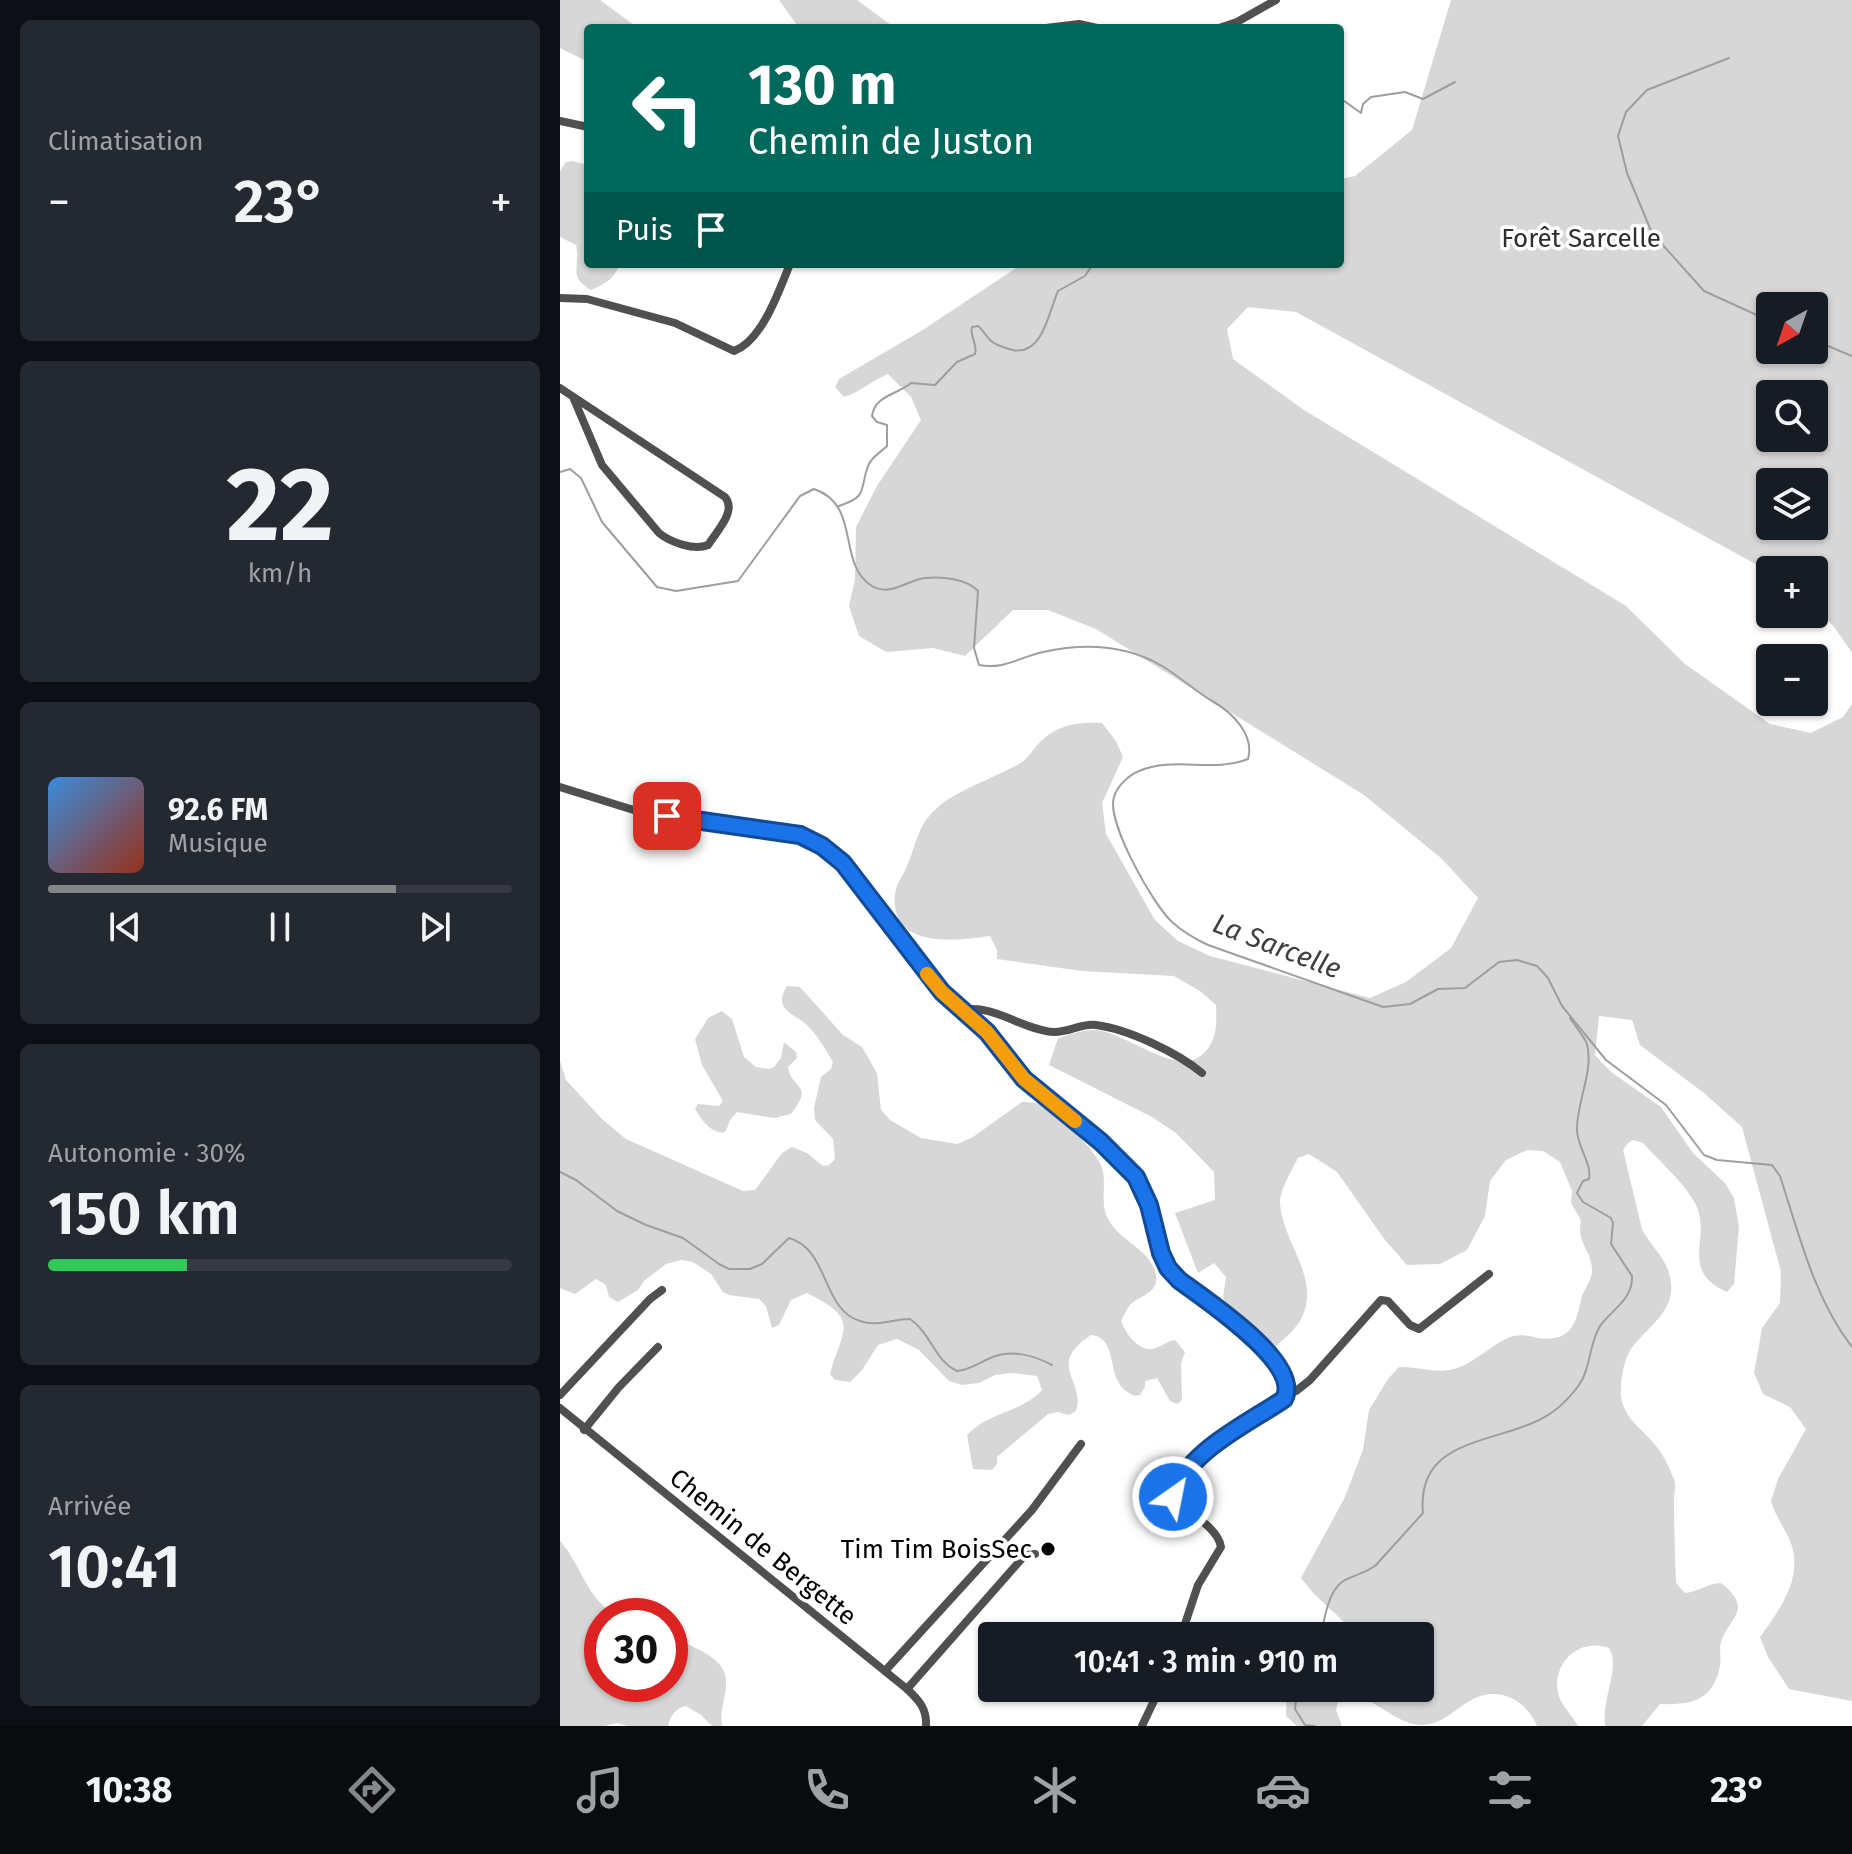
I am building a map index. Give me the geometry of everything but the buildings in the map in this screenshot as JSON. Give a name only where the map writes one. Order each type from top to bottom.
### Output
[{"type":"street","points":[[1231,24],[1276,0]]},
{"type":"street","points":[[560,121],[584,126]]},
{"type":"street","points":[[560,298],[587,299],[675,323],[734,351],[752,341],[788,268]]},
{"type":"street","points":[[560,388],[727,499],[730,510],[708,545],[696,547],[665,538],[659,533],[602,465],[573,397]]},
{"type":"street","points":[[560,787],[640,812],[800,835],[822,846],[843,863],[942,992],[987,1032],[1024,1079],[1101,1142],[1136,1177],[1149,1205],[1168,1268],[1263,1346],[1282,1373],[1287,1393],[1284,1399],[1204,1453],[1175,1489],[1173,1497],[1177,1503],[1214,1532],[1220,1539],[1221,1547],[1198,1585],[1186,1622]]},
{"type":"street","points":[[963,1010],[981,1010],[1054,1032],[1096,1025],[1144,1040],[1185,1059],[1202,1073]]},
{"type":"street","points":[[1287,1393],[1296,1391],[1310,1380],[1381,1300],[1388,1301],[1410,1325],[1419,1329],[1489,1274]]},
{"type":"street","points":[[560,1395],[662,1290]]},
{"type":"street","points":[[584,1430],[619,1387],[658,1347]]},
{"type":"street","name":"Chemin de Bergette","points":[[560,1408],[907,1689],[920,1701],[927,1716],[926,1726]]},
{"type":"street","points":[[885,1671],[1032,1510],[1081,1444]]},
{"type":"street","points":[[907,1689],[1025,1555],[1035,1554]]},
{"type":"street","points":[[1142,1726],[1153,1702]]},
{"type":"green space","points":[[560,0],[600,0],[633,24],[584,24],[584,60],[560,48]]},
{"type":"green space","points":[[779,0],[857,0],[890,24],[796,24]]},
{"type":"green space","name":"Forêt Sarcelle","points":[[1451,0],[1852,0],[1852,653],[1828,620],[1828,556],[1756,556],[1756,564],[1296,312],[1248,307],[1227,329],[1233,359],[1304,410],[1626,606],[1685,664],[1756,716],[1770,724],[1811,733],[1843,717],[1852,704],[1852,1701],[1789,1689],[1768,1657],[1760,1637],[1785,1599],[1794,1572],[1791,1544],[1771,1501],[1778,1479],[1806,1429],[1790,1407],[1763,1394],[1754,1373],[1762,1328],[1780,1303],[1781,1272],[1742,1127],[1704,1093],[1640,1045],[1632,1020],[1599,1016],[1595,1055],[1611,1072],[1661,1107],[1693,1153],[1725,1183],[1734,1198],[1739,1227],[1734,1284],[1727,1292],[1704,1274],[1699,1253],[1700,1218],[1696,1205],[1685,1189],[1643,1143],[1633,1140],[1623,1150],[1642,1229],[1666,1265],[1671,1295],[1661,1315],[1628,1354],[1621,1397],[1626,1412],[1659,1450],[1674,1479],[1676,1583],[1685,1593],[1721,1583],[1737,1601],[1736,1615],[1720,1647],[1717,1678],[1706,1694],[1691,1702],[1660,1704],[1642,1726],[1605,1726],[1612,1656],[1609,1648],[1588,1646],[1570,1655],[1559,1672],[1557,1682],[1561,1701],[1578,1726],[1537,1726],[1519,1702],[1492,1694],[1471,1700],[1435,1722],[1412,1724],[1371,1702],[1434,1702],[1434,1622],[1344,1622],[1301,1578],[1345,1497],[1363,1450],[1369,1410],[1399,1367],[1441,1371],[1454,1369],[1513,1336],[1557,1338],[1573,1325],[1591,1276],[1592,1264],[1581,1236],[1581,1220],[1571,1203],[1572,1191],[1560,1162],[1543,1151],[1527,1150],[1506,1160],[1490,1181],[1485,1216],[1467,1250],[1440,1264],[1407,1265],[1385,1240],[1337,1172],[1309,1154],[1298,1158],[1284,1187],[1280,1204],[1304,1276],[1306,1304],[1299,1323],[1275,1347],[1227,1308],[1223,1297],[1226,1277],[1214,1263],[1198,1273],[1175,1213],[1215,1200],[1214,1172],[1176,1133],[1152,1117],[1049,1065],[1058,1038],[1091,1030],[1122,1038],[1167,1058],[1181,1061],[1194,1059],[1205,1052],[1212,1042],[1216,1005],[1200,991],[1174,976],[1082,971],[997,959],[997,950],[990,936],[928,938],[913,933],[896,912],[897,887],[922,828],[938,807],[1019,764],[1054,731],[1077,724],[1102,723],[1116,741],[1123,757],[1102,803],[1106,834],[1155,920],[1178,941],[1210,956],[1370,998],[1406,982],[1451,948],[1478,898],[1441,858],[1364,795],[1096,629],[1048,610],[1013,610],[965,656],[933,648],[886,652],[859,636],[849,606],[855,579],[856,527],[877,486],[921,420],[911,397],[888,374],[844,397],[835,387],[839,379],[921,331],[1016,268],[1344,268],[1344,178],[1355,176],[1412,130]]},
{"type":"green space","points":[[566,162],[584,164],[584,268],[618,268],[601,286],[591,290],[577,275],[576,245],[560,237],[560,171]]},
{"type":"green space","points":[[787,986],[800,987],[843,1035],[862,1047],[877,1073],[881,1110],[890,1120],[921,1138],[957,1144],[973,1137],[1022,1102],[1046,1107],[1060,1117],[1092,1151],[1101,1165],[1108,1219],[1148,1258],[1156,1275],[1152,1290],[1130,1305],[1121,1321],[1139,1346],[1156,1348],[1175,1340],[1185,1352],[1181,1363],[1182,1400],[1178,1404],[1170,1401],[1157,1378],[1145,1381],[1140,1395],[1134,1396],[1126,1391],[1116,1377],[1108,1347],[1099,1337],[1091,1335],[1071,1355],[1069,1364],[1078,1400],[1076,1411],[1069,1415],[1058,1412],[1048,1414],[997,1457],[997,1464],[992,1470],[973,1469],[967,1435],[975,1427],[1034,1398],[1042,1390],[1037,1376],[1011,1373],[962,1385],[949,1381],[919,1350],[897,1339],[878,1345],[850,1382],[835,1380],[830,1374],[844,1327],[835,1311],[807,1293],[791,1300],[779,1325],[772,1328],[766,1306],[759,1299],[723,1292],[711,1274],[693,1262],[681,1260],[666,1264],[644,1281],[638,1290],[618,1302],[609,1297],[606,1285],[596,1279],[575,1294],[560,1288],[560,1061],[566,1080],[602,1119],[626,1139],[743,1191],[755,1190],[782,1153],[792,1147],[807,1153],[823,1166],[835,1159],[833,1139],[815,1120],[814,1108],[821,1077],[831,1069],[833,1062],[811,1029],[783,1006]]},
{"type":"green space","points":[[722,1011],[732,1019],[744,1057],[756,1067],[774,1067],[781,1058],[784,1042],[796,1052],[797,1058],[788,1067],[802,1092],[791,1114],[774,1118],[737,1112],[722,1133],[703,1121],[695,1109],[698,1104],[719,1106],[723,1101],[702,1065],[695,1039],[708,1018]]},
{"type":"green space","points":[[560,1541],[596,1598],[584,1598],[584,1702],[688,1702],[688,1645],[714,1659],[725,1673],[726,1682],[722,1726],[712,1726],[686,1706],[674,1713],[668,1726],[627,1726],[617,1723],[560,1726]]},
{"type":"green space","name":"Forêt Sarcelle","points":[[1286,1702],[1338,1702],[1336,1710],[1342,1726],[1297,1726],[1286,1716]]},
{"type":"waterway","points":[[1729,58],[1647,90],[1626,112],[1618,136],[1627,173],[1652,233],[1704,291],[1756,315]]},
{"type":"waterway","points":[[1344,101],[1361,113],[1363,104],[1371,97],[1405,92],[1423,99],[1455,82]]},
{"type":"waterway","points":[[839,506],[859,495],[870,463],[887,446],[887,425],[877,422],[872,416],[877,404],[911,383],[935,385],[957,362],[975,354],[972,327],[978,326],[992,342],[1004,348],[1023,350],[1031,346],[1043,330],[1058,291],[1085,276],[1090,268]]},
{"type":"waterway","points":[[1828,346],[1852,356]]},
{"type":"waterway","name":"La Sarcelle","points":[[560,472],[570,469],[581,478],[602,522],[657,587],[676,591],[738,581],[800,496],[814,489],[829,497],[838,508],[854,564],[872,586],[886,590],[918,579],[939,578],[961,581],[978,591],[974,648],[979,665],[996,666],[1043,652],[1089,647],[1134,654],[1168,670],[1234,718],[1245,733],[1249,750],[1248,759],[1235,763],[1166,765],[1139,771],[1121,785],[1114,797],[1113,809],[1124,843],[1143,881],[1172,922],[1208,945],[1383,1007],[1410,1004],[1438,989],[1465,988],[1499,962],[1517,960],[1537,966],[1548,978],[1562,1006],[1606,1060],[1666,1105],[1704,1155],[1717,1160],[1772,1165],[1780,1176],[1801,1243],[1827,1308],[1852,1347]]},
{"type":"waterway","points":[[1324,1622],[1337,1587],[1376,1565],[1423,1513],[1425,1486],[1435,1467],[1451,1453],[1471,1444],[1540,1420],[1575,1391],[1583,1378],[1600,1326],[1629,1292],[1632,1276],[1611,1244],[1611,1218],[1583,1202],[1577,1193],[1583,1181],[1589,1179],[1589,1168],[1577,1131],[1589,1055],[1586,1041],[1570,1018]]},
{"type":"waterway","points":[[560,1172],[576,1180],[617,1211],[683,1238],[729,1269],[750,1269],[762,1264],[789,1238],[802,1244],[812,1254],[838,1305],[848,1315],[873,1323],[910,1319],[923,1331],[943,1360],[957,1371],[996,1356],[1012,1354],[1036,1358],[1052,1365]]},
{"type":"waterway","points":[[1296,1702],[1295,1709],[1305,1725],[1315,1726]]},
{"type":"slow traffic","points":[[927,974],[942,992],[987,1032],[1024,1079],[1075,1121]]},
{"type":"place","name":"Tim Tim BoisSec","points":[[1048,1549]]},
{"type":"route","points":[[667,816],[800,835],[822,846],[843,863],[942,992],[987,1032],[1024,1079],[1101,1142],[1136,1177],[1149,1205],[1168,1268],[1263,1346],[1282,1373],[1287,1393],[1284,1399],[1204,1453],[1175,1489],[1173,1497]]}]
